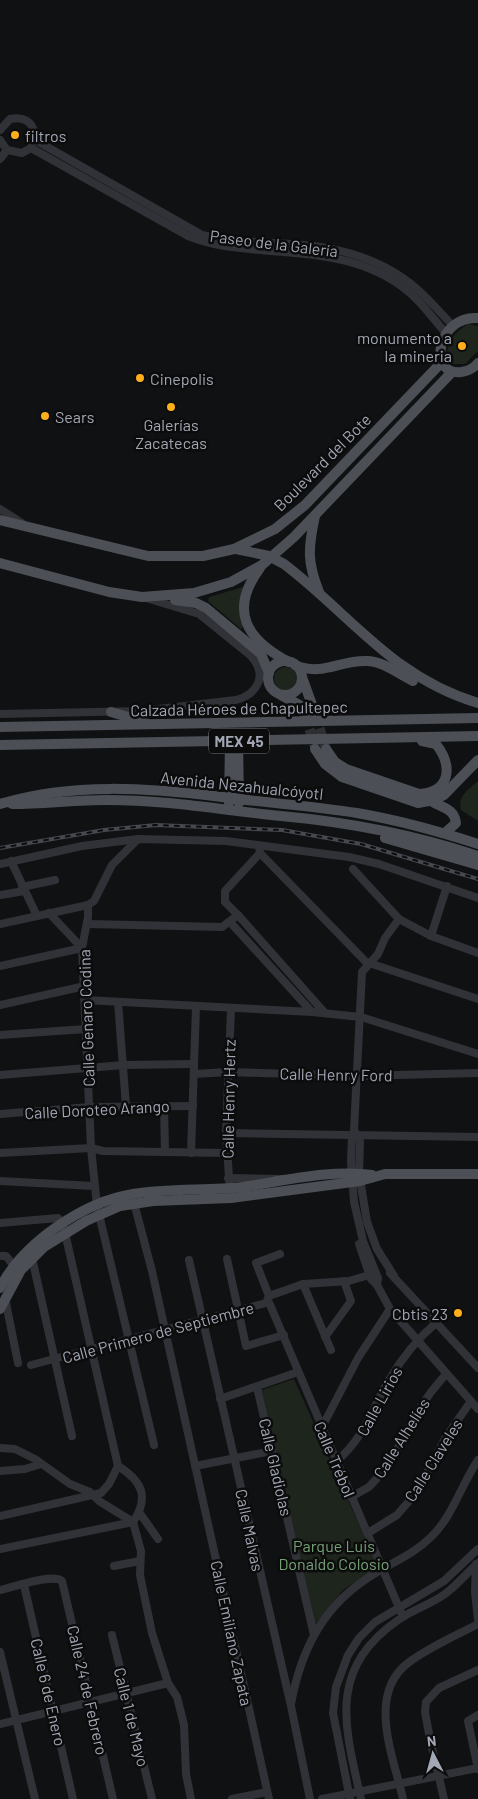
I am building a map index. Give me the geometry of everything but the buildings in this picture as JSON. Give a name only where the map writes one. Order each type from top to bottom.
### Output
[{"type":"main road","points":[[478,318],[461,319],[449,329],[441,348],[442,362],[445,368],[452,372],[466,371],[478,363]]},
{"type":"main road","name":"Boulevard del Bote","points":[[0,520],[148,556],[203,556],[234,549],[274,529],[305,505],[442,362]]},
{"type":"main road","points":[[1,563],[109,592],[142,597],[159,597],[210,590],[231,582],[264,563],[279,551],[452,372]]},
{"type":"main road","points":[[315,515],[310,540],[309,562],[321,595]]},
{"type":"main road","points":[[234,549],[269,556],[284,564],[372,642],[412,674],[448,692]]},
{"type":"main road","points":[[264,563],[245,595],[243,607],[245,620],[251,632],[272,653],[292,664],[309,670],[359,661],[374,662],[412,681],[478,703]]},
{"type":"main road","points":[[159,597],[196,603],[206,608],[261,654],[269,674],[271,687],[310,714],[311,697],[302,677],[292,664]]},
{"type":"main road","points":[[269,674],[277,664],[292,664]]},
{"type":"main road","points":[[280,694],[296,691],[302,682],[302,677]]},
{"type":"main road","points":[[112,712],[156,725]]},
{"type":"main road","name":"Calzada Héroes de Chapultepec","points":[[0,727],[478,718]]},
{"type":"main road","name":"Calzada Héroes de Chapultepec","points":[[0,746],[478,736]]},
{"type":"main road","points":[[406,737],[436,744],[445,755],[446,778],[440,788],[431,793],[420,794],[354,772],[335,762],[321,749],[325,764],[342,777],[415,802],[431,801],[444,795],[478,760]]},
{"type":"main road","points":[[234,741],[234,804]]},
{"type":"main road","name":"Avenida Nezahualcóyotl","points":[[0,804],[30,796],[102,789],[150,791],[234,804],[263,813],[296,816],[398,834],[478,856]]},
{"type":"main road","points":[[263,813],[264,801]]},
{"type":"main road","name":"Avenida Nezahualcóyotl","points":[[234,804],[264,801],[366,815],[478,844]]},
{"type":"main road","points":[[431,801],[446,808],[454,816],[456,823],[445,834]]},
{"type":"main road","name":"Avenida Nezahualcóyotl","points":[[281,816],[294,821],[379,837],[478,865]]},
{"type":"main road","points":[[0,1288],[14,1266],[30,1248],[98,1210],[132,1194],[229,1188],[402,1173],[478,1174]]},
{"type":"main road","points":[[98,1210],[229,1188],[288,1181],[346,1178]]},
{"type":"main road","points":[[0,1309],[21,1270],[64,1228]]},
{"type":"street","points":[[0,130],[3,121],[16,117],[27,120],[34,129],[35,140],[30,148],[16,154],[7,150],[0,140]]},
{"type":"street","name":"Paseo de la Galería","points":[[35,140],[202,235],[220,239],[340,250],[376,263],[402,277],[420,291],[449,329]]},
{"type":"street","name":"Paseo de la Galería","points":[[30,148],[188,236],[205,243],[222,247],[316,254],[372,270],[410,293],[449,329]]},
{"type":"street","points":[[0,159],[7,150]]},
{"type":"street","points":[[0,509],[28,527]]},
{"type":"street","points":[[142,597],[192,611],[207,619],[257,663],[259,682]]},
{"type":"street","points":[[0,714],[112,712],[236,700],[249,697],[259,682],[269,674]]},
{"type":"street","points":[[0,864],[82,846],[138,839],[210,840],[259,849],[314,852],[379,864],[478,898]]},
{"type":"street","name":"Calle Genaro Codina","points":[[138,839],[112,865],[94,901],[88,905],[82,948],[94,1186],[98,1210],[154,1445]]},
{"type":"street","points":[[259,849],[224,893],[225,902],[324,1012]]},
{"type":"street","points":[[259,849],[361,958],[368,963],[478,999]]},
{"type":"street","points":[[11,862],[38,916]]},
{"type":"street","points":[[353,869],[399,919],[431,936],[478,953]]},
{"type":"street","points":[[1,895],[55,880]]},
{"type":"street","points":[[431,936],[447,886]]},
{"type":"street","points":[[0,924],[88,905]]},
{"type":"street","points":[[49,913],[82,948]]},
{"type":"street","points":[[86,924],[218,929],[238,915]]},
{"type":"street","points":[[372,1273],[354,1202],[351,1175],[362,972],[378,954],[385,938],[399,919]]},
{"type":"street","points":[[230,922],[312,1012]]},
{"type":"street","points":[[0,966],[82,948]]},
{"type":"street","points":[[0,1005],[85,986]]},
{"type":"street","points":[[86,1000],[231,1009],[324,1012],[361,1017],[478,1054]]},
{"type":"street","points":[[118,1002],[126,1106]]},
{"type":"street","points":[[191,1153],[196,1007]]},
{"type":"street","name":"Calle Henry Hertz","points":[[229,1188],[226,1133],[231,1009]]},
{"type":"street","points":[[0,1035],[86,1028]]},
{"type":"street","points":[[0,1075],[87,1068],[194,1064]]},
{"type":"street","name":"Calle Henry Ford","points":[[194,1074],[228,1072],[356,1076],[478,1073]]},
{"type":"street","name":"Calle Doroteo Arango","points":[[0,1114],[126,1106],[193,1106]]},
{"type":"street","points":[[164,1106],[165,1152]]},
{"type":"street","points":[[226,1133],[353,1137],[478,1137]]},
{"type":"street","points":[[353,1137],[360,1141],[362,1197],[372,1240],[394,1276]]},
{"type":"street","points":[[353,1137],[346,1144],[346,1178],[349,1198],[357,1236],[377,1285],[390,1309],[478,1409]]},
{"type":"street","points":[[353,1137],[354,1174],[359,1211],[368,1242],[383,1267],[394,1276],[478,1368]]},
{"type":"street","points":[[0,1153],[91,1148],[103,1151],[226,1153]]},
{"type":"street","points":[[0,1182],[94,1186]]},
{"type":"street","points":[[349,1198],[362,1197]]},
{"type":"street","name":"Calle Emiliano Zapata","points":[[134,1203],[195,1466],[268,1796]]},
{"type":"street","points":[[0,1223],[58,1218],[64,1228],[118,1466],[109,1484],[101,1493],[81,1496],[0,1516]]},
{"type":"street","name":"Calle Trébol","points":[[280,1254],[256,1263],[298,1372],[403,1617]]},
{"type":"street","points":[[0,1256],[6,1256],[14,1266]]},
{"type":"street","points":[[32,1258],[72,1436]]},
{"type":"street","points":[[227,1259],[246,1346],[284,1335]]},
{"type":"street","name":"Calle Malvas","points":[[189,1260],[291,1706],[310,1799]]},
{"type":"street","name":"Calle Primero de Septiembre","points":[[30,1365],[203,1319],[238,1312],[303,1284],[344,1281],[372,1273]]},
{"type":"street","points":[[325,1337],[351,1302],[344,1281]]},
{"type":"street","points":[[303,1284],[331,1350]]},
{"type":"street","points":[[5,1298],[18,1363]]},
{"type":"street","points":[[322,1427],[358,1358],[390,1309]]},
{"type":"street","name":"Calle Lirios","points":[[337,1461],[351,1449],[362,1434],[388,1380],[418,1339],[436,1323]]},
{"type":"street","points":[[220,1399],[298,1372]]},
{"type":"street","name":"Calle Alhelíes","points":[[351,1497],[373,1483],[388,1466],[416,1414],[446,1374]]},
{"type":"street","name":"Calle Gladiolas","points":[[258,1387],[314,1635]]},
{"type":"street","name":"Calle Claveles","points":[[368,1533],[397,1515],[416,1494],[446,1437],[471,1401]]},
{"type":"street","points":[[0,1448],[15,1449],[70,1484],[93,1495],[133,1522],[141,1551],[140,1575],[152,1633],[168,1683],[176,1697],[184,1725],[186,1774],[192,1799]]},
{"type":"street","points":[[195,1466],[272,1451]]},
{"type":"street","points":[[291,1706],[299,1668],[314,1635],[345,1595],[383,1569],[416,1550],[436,1532],[449,1516],[478,1460]]},
{"type":"street","points":[[0,1471],[25,1469],[41,1464]]},
{"type":"street","points":[[0,1549],[133,1522],[143,1503],[141,1491],[134,1476],[118,1466]]},
{"type":"street","points":[[139,1512],[158,1539]]},
{"type":"street","points":[[478,1549],[475,1592],[478,1620]]},
{"type":"street","points":[[350,1796],[334,1713],[336,1687],[343,1666],[359,1638],[375,1622],[444,1581],[478,1549]]},
{"type":"street","points":[[114,1566],[140,1561]]},
{"type":"street","points":[[361,1795],[346,1717],[348,1685],[356,1666],[368,1648],[385,1629],[444,1595],[477,1563]]},
{"type":"street","name":"Calle 24 de Febrero","points":[[24,1584],[50,1578],[62,1581],[113,1799]]},
{"type":"street","points":[[0,1590],[24,1584]]},
{"type":"street","name":"Calle 6 de Enero","points":[[24,1584],[73,1799]]},
{"type":"street","points":[[403,1799],[385,1719],[384,1704],[388,1692],[397,1675],[406,1664],[478,1624]]},
{"type":"street","name":"Calle 1 de Mayo","points":[[112,1634],[128,1693],[152,1799]]},
{"type":"street","points":[[0,1652],[35,1799]]},
{"type":"street","points":[[444,1799],[425,1712],[426,1702],[439,1688],[478,1670]]},
{"type":"street","points":[[0,1724],[168,1683]]},
{"type":"street","points":[[322,1799],[361,1795],[400,1784],[478,1769],[468,1722],[478,1715]]},
{"type":"street","points":[[232,1799],[268,1796]]},
{"type":"green space","points":[[468,324],[478,326],[478,351],[465,364],[450,364],[447,360],[447,348],[455,335]]},
{"type":"green space","points":[[243,587],[240,610],[243,627],[241,629],[208,601],[209,597]]},
{"type":"green space","points":[[286,667],[291,668],[297,674],[297,684],[291,690],[286,691],[281,690],[275,684],[274,679],[275,674],[281,668]]},
{"type":"green space","points":[[478,781],[478,821],[461,810],[460,805],[465,793]]},
{"type":"green space","name":"Parque Luis Donaldo Colosio","points":[[294,1379],[378,1567],[343,1590],[314,1626],[262,1390]]},
{"type":"tunnel","points":[[315,714],[326,749]]},
{"type":"tunnel","points":[[305,715],[315,747]]},
{"type":"railway","points":[[0,848],[104,830],[156,825],[282,830],[361,844],[478,879]]},
{"type":"place","name":"filtros","points":[[15,135]]},
{"type":"place","name":"monumento a la mineria","points":[[462,346]]},
{"type":"place","name":"Cinepolis","points":[[140,378]]},
{"type":"place","name":"Galerías Zacatecas","points":[[171,407]]},
{"type":"place","name":"Sears","points":[[45,416]]},
{"type":"place","name":"Cbtis 23","points":[[458,1313]]}]
